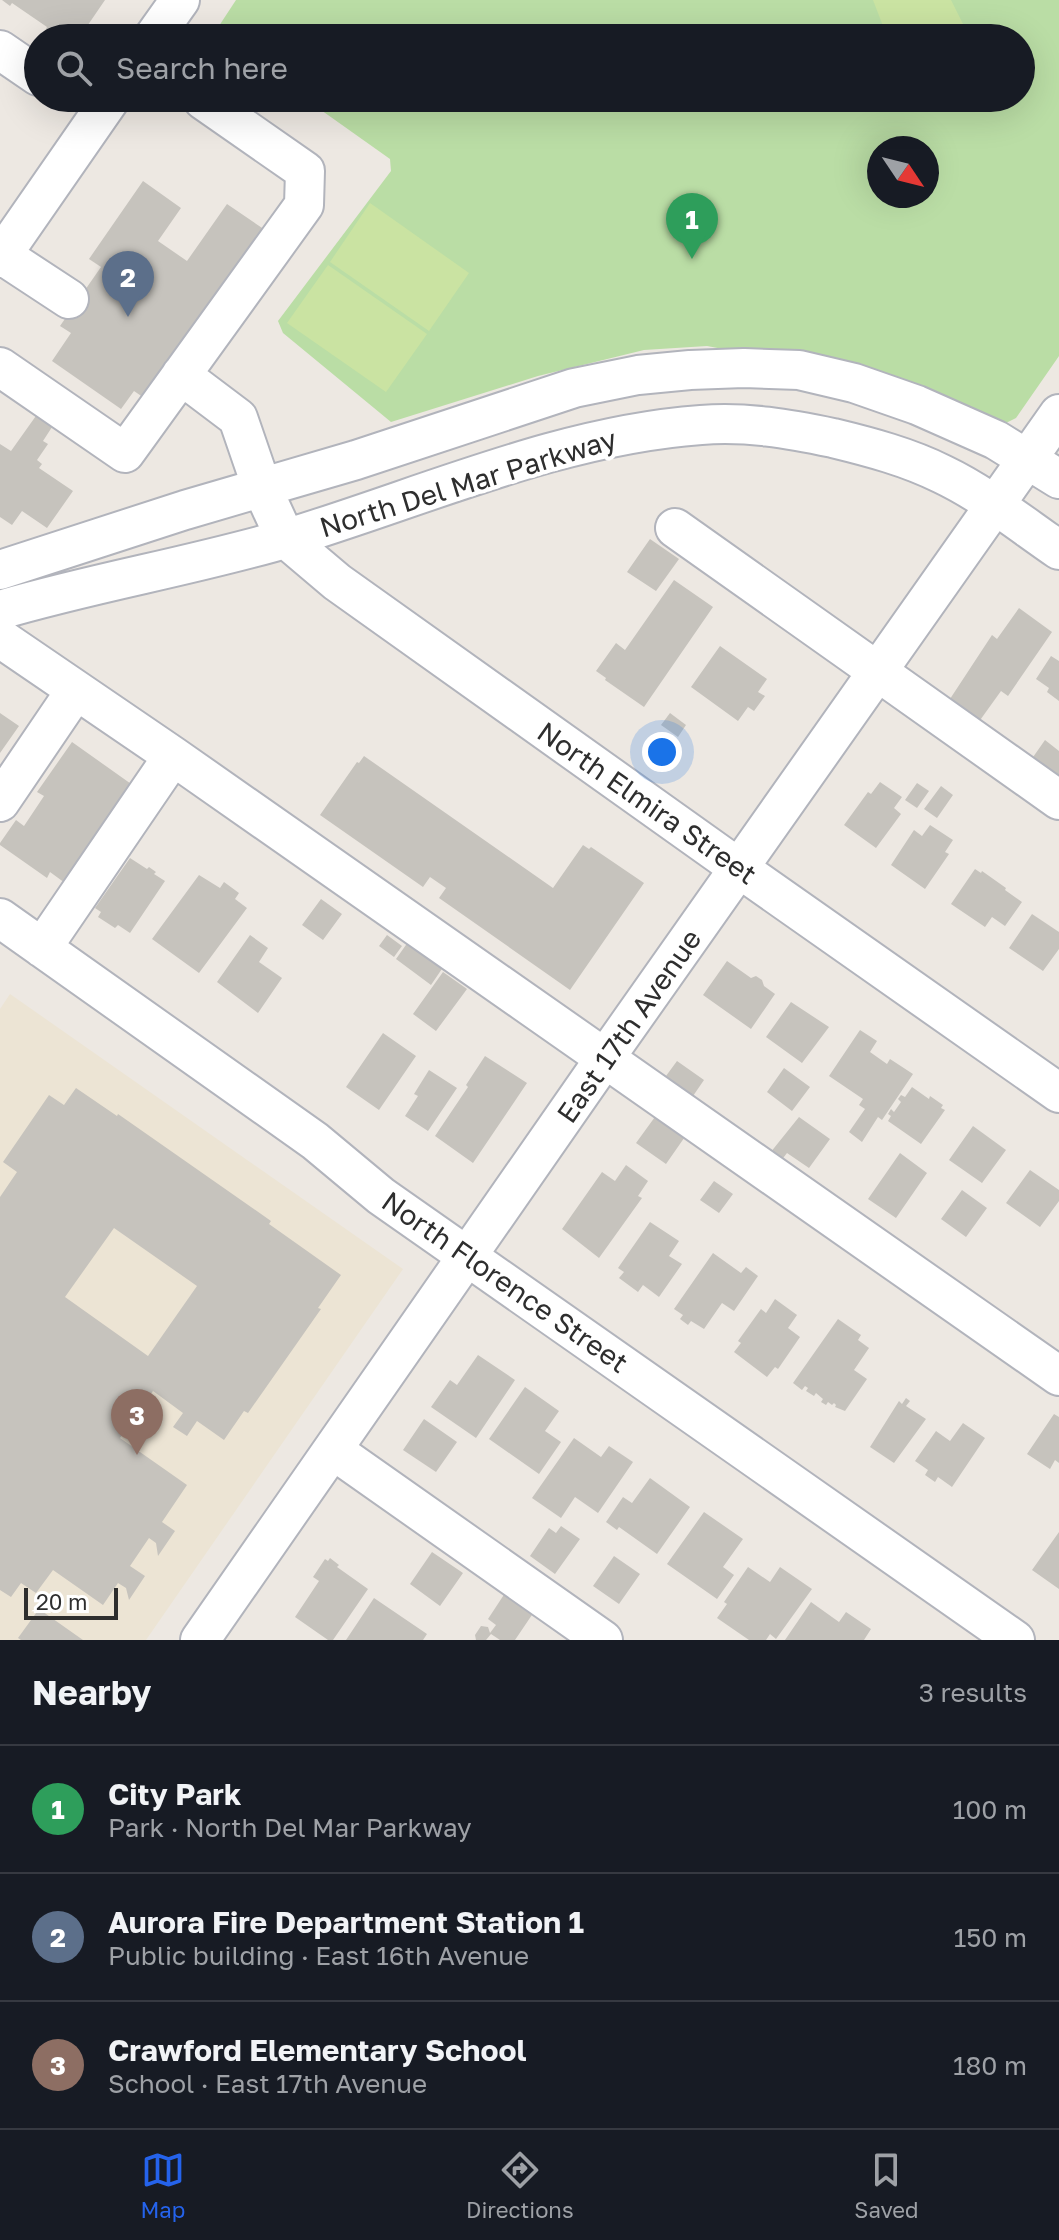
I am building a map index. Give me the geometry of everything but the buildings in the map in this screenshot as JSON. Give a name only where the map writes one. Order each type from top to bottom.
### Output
[{"type":"street","points":[[163,24],[180,0]]},
{"type":"street","points":[[0,50],[24,66]]},
{"type":"street","points":[[69,299],[1,256],[88,112]]},
{"type":"street","points":[[0,367],[125,453],[304,205],[305,171],[220,112]]},
{"type":"street","name":"North Del Mar Parkway","points":[[0,570],[356,460],[574,388],[638,375],[744,368],[799,370],[854,383],[917,405],[996,440],[1059,479]]},
{"type":"street","name":"North Elmira Street","points":[[181,375],[238,418],[262,488],[285,538],[337,582],[1059,1093]]},
{"type":"street","name":"East 17th Avenue","points":[[200,1640],[1059,414]]},
{"type":"street","name":"North Del Mar Parkway","points":[[0,610],[285,538],[566,447],[643,431],[704,424],[752,425],[807,432],[903,458],[943,474],[995,505],[1059,550]]},
{"type":"street","points":[[675,528],[1059,800]]},
{"type":"street","points":[[0,638],[1059,1376]]},
{"type":"street","points":[[0,802],[76,690]]},
{"type":"street","points":[[42,948],[173,756]]},
{"type":"street","name":"North Florence Street","points":[[0,918],[315,1141],[381,1196],[1015,1640]]},
{"type":"street","points":[[333,1450],[603,1640]]},
{"type":"shaded area","points":[[10,994],[403,1269],[146,1640],[0,1640],[0,1009]]},
{"type":"green space","points":[[236,0],[1059,0],[1059,356],[1016,418],[1000,426],[835,370],[707,346],[644,350],[538,376],[391,422],[283,333],[278,321],[391,171],[390,159],[324,112],[1035,112],[1035,24],[220,24]]},
{"type":"green space","points":[[873,0],[951,0],[963,24],[882,24]]},
{"type":"green space","points":[[370,203],[469,273],[429,331],[330,262]]},
{"type":"green space","points":[[328,265],[427,334],[386,392],[287,323]]},
{"type":"place","name":"City Park","points":[[692,259]]},
{"type":"place","name":"Aurora Fire Department Station 1","points":[[128,317]]},
{"type":"place","name":"Crawford Elementary School","points":[[137,1455]]}]
